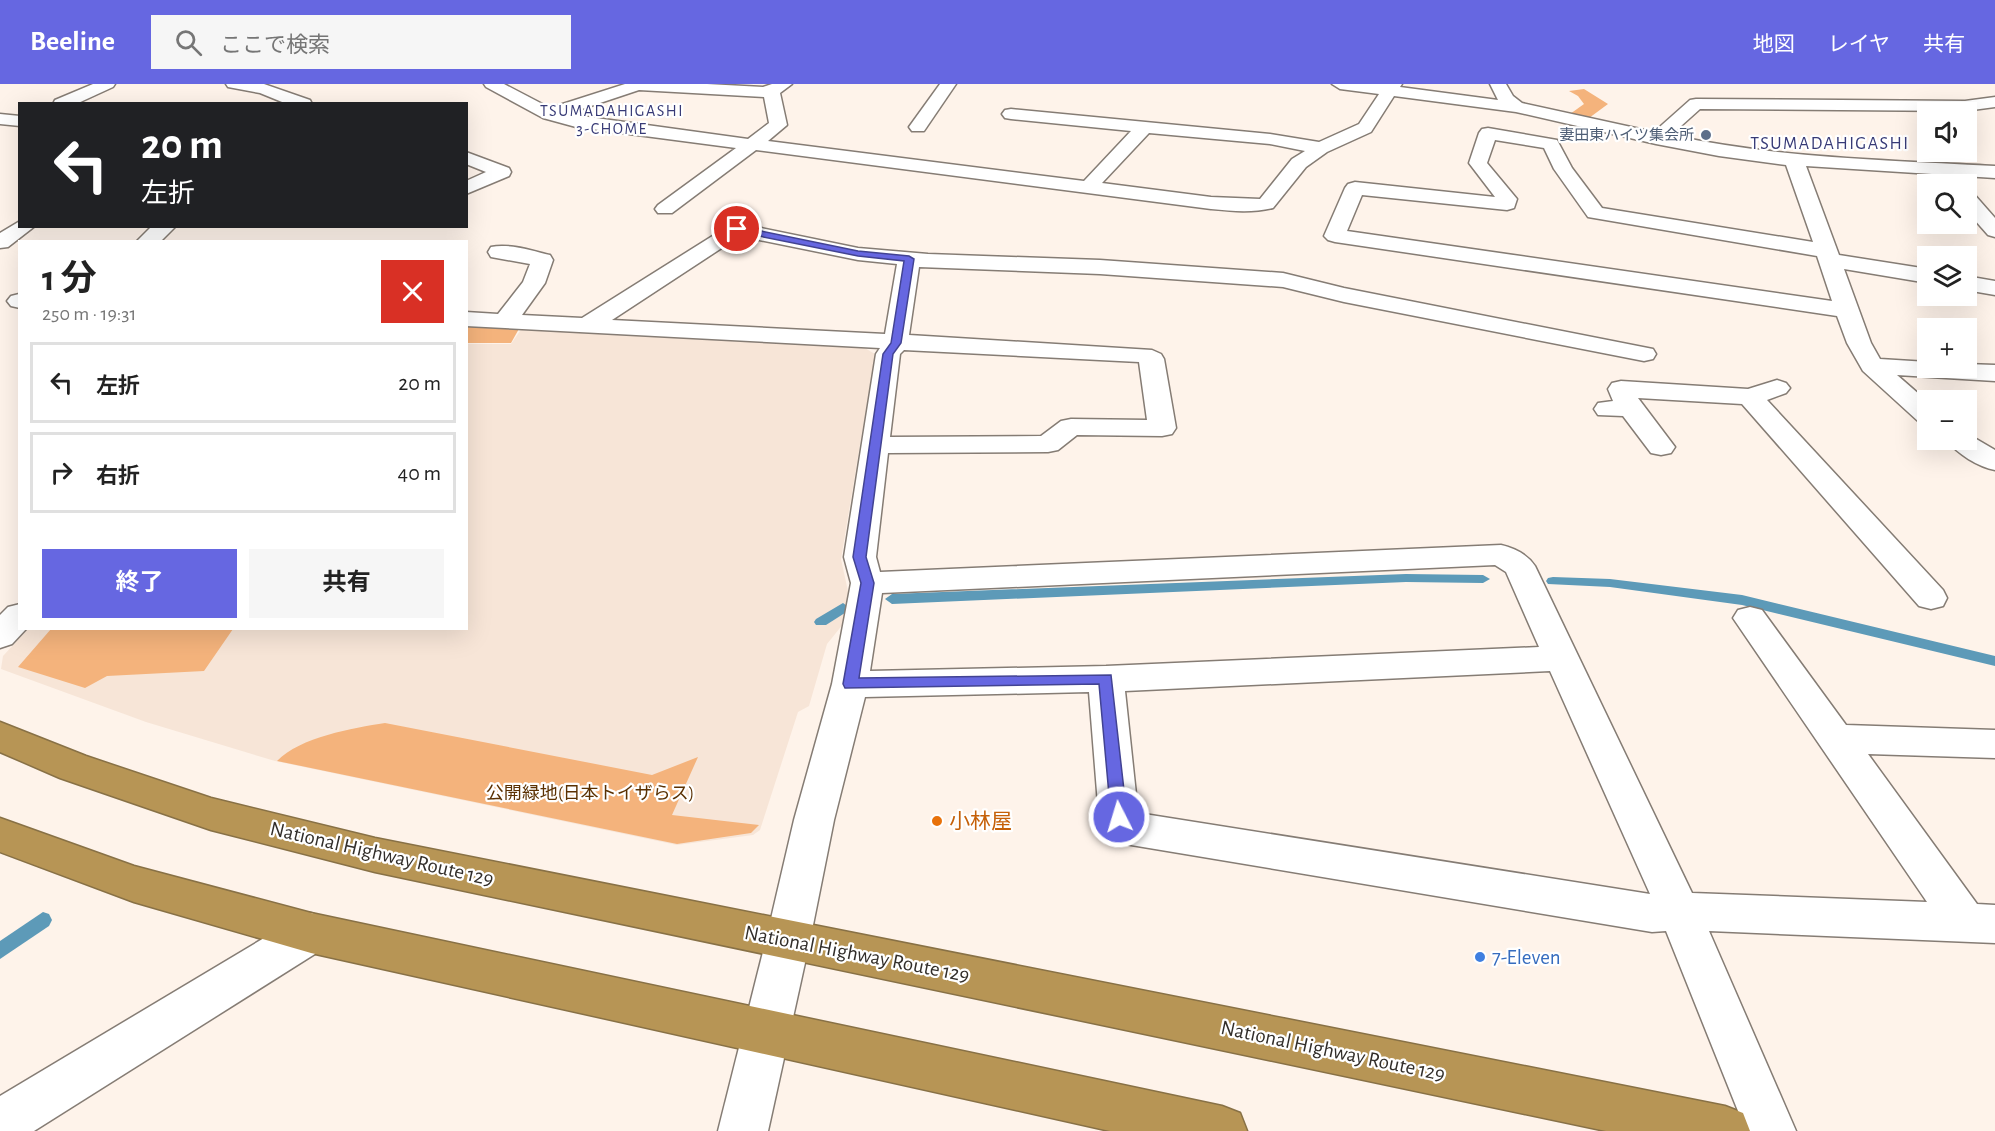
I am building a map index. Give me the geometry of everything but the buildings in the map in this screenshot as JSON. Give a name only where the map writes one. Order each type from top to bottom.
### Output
[{"type":"highway","name":"National Highway Route 129","points":[[0,736],[73,767],[211,814],[375,855],[1725,1131]]},
{"type":"highway","points":[[0,835],[134,884],[311,933],[1222,1131]]},
{"type":"street","points":[[66,102],[107,84]]},
{"type":"street","points":[[492,84],[549,114],[576,122],[753,146],[1248,206],[1266,204],[1299,163],[1321,148],[1365,128],[1393,87]]},
{"type":"street","points":[[918,127],[948,84]]},
{"type":"street","points":[[1340,84],[1393,87],[1516,107],[1719,151],[1794,160],[1995,172]]},
{"type":"street","points":[[1498,84],[1506,99],[1516,107]]},
{"type":"street","points":[[234,91],[254,85],[299,102]]},
{"type":"street","points":[[549,114],[638,85],[777,88],[778,125],[753,146],[664,209]]},
{"type":"street","points":[[1947,88],[1992,104]]},
{"type":"street","points":[[918,98],[937,99]]},
{"type":"street","points":[[1656,139],[1696,104],[1965,106],[1992,104]]},
{"type":"street","points":[[1830,105],[1846,121]]},
{"type":"street","points":[[1011,114],[1270,139],[1321,148]]},
{"type":"street","points":[[0,119],[18,121]]},
{"type":"street","points":[[1090,188],[1094,180],[1145,127]]},
{"type":"street","points":[[1847,310],[1335,236],[1360,180],[1507,204],[1507,200],[1478,163],[1488,133],[1551,144],[1563,169],[1595,213],[1917,274]]},
{"type":"street","points":[[468,158],[502,172],[468,187]]},
{"type":"street","points":[[1794,160],[1859,343],[1872,366],[1917,406]]},
{"type":"street","points":[[1940,169],[1945,174]]},
{"type":"street","points":[[1977,210],[1995,231]]},
{"type":"street","points":[[0,242],[22,228]]},
{"type":"street","points":[[586,326],[737,229],[858,254],[909,259],[1100,267],[1283,280],[1344,295],[1644,354]]},
{"type":"street","points":[[504,321],[534,283],[542,260],[517,252]]},
{"type":"street","points":[[744,1131],[814,820],[850,684],[867,583],[860,557],[875,445],[888,354],[896,343],[909,259]]},
{"type":"street","points":[[1977,285],[1995,288]]},
{"type":"street","points":[[468,319],[1143,355],[1152,359],[1161,428],[1071,427],[1048,444],[875,445]]},
{"type":"street","points":[[1872,366],[1995,373]]},
{"type":"street","points":[[1661,447],[1619,408],[1621,389],[1763,393],[1821,491],[1931,598]]},
{"type":"street","points":[[1976,450],[1995,462]]},
{"type":"street","points":[[867,583],[1501,555],[1519,566],[1679,911],[1771,1131]]},
{"type":"street","points":[[0,636],[18,617]]},
{"type":"street","points":[[1750,618],[1836,739],[1981,924]]},
{"type":"street","points":[[850,684],[1106,679],[1562,658]]},
{"type":"street","points":[[1106,679],[1119,817],[1125,827],[1652,914],[1679,911],[1981,924]]},
{"type":"street","points":[[1836,739],[1995,744]]},
{"type":"street","points":[[0,1124],[311,933]]},
{"type":"shaded area","points":[[522,328],[863,347],[875,354],[841,559],[849,596],[844,623],[827,644],[809,706],[798,712],[760,830],[753,835],[677,845],[275,761],[146,722],[1,669],[3,656],[27,630],[468,630],[468,344],[511,344]]},
{"type":"green space","points":[[1584,89],[1608,104],[1589,118],[1570,114],[1584,104],[1578,96],[1569,91]]},
{"type":"green space","points":[[468,324],[520,327],[511,343],[468,343]]},
{"type":"green space","points":[[50,630],[232,630],[204,671],[107,676],[85,688],[18,667]]},
{"type":"green space","name":"公開緑地(日本トイザらス)","points":[[385,723],[652,775],[698,757],[672,815],[759,825],[751,833],[677,844],[277,761],[299,746],[313,740],[343,731]]},
{"type":"waterway","points":[[892,599],[1406,578],[1483,579]]},
{"type":"waterway","points":[[1553,581],[1610,583],[1742,600],[1995,661]]},
{"type":"waterway","points":[[821,622],[843,608]]},
{"type":"waterway","points":[[0,951],[43,920]]},
{"type":"place","name":"妻田東ハイツ集会所","points":[[1706,135]]},
{"type":"place","name":"小林屋","points":[[937,821]]},
{"type":"place","name":"7-Eleven","points":[[1480,957]]},
{"type":"district","name":"TSUMADAHIGASHI 3-CHOME","points":[[612,120]]},
{"type":"district","name":"TSUMADAHIGASHI","points":[[1830,144]]},
{"type":"route","points":[[737,229],[858,254],[909,259],[896,343],[888,354],[875,445],[860,557],[867,583],[850,684],[1106,679],[1119,817]]}]
